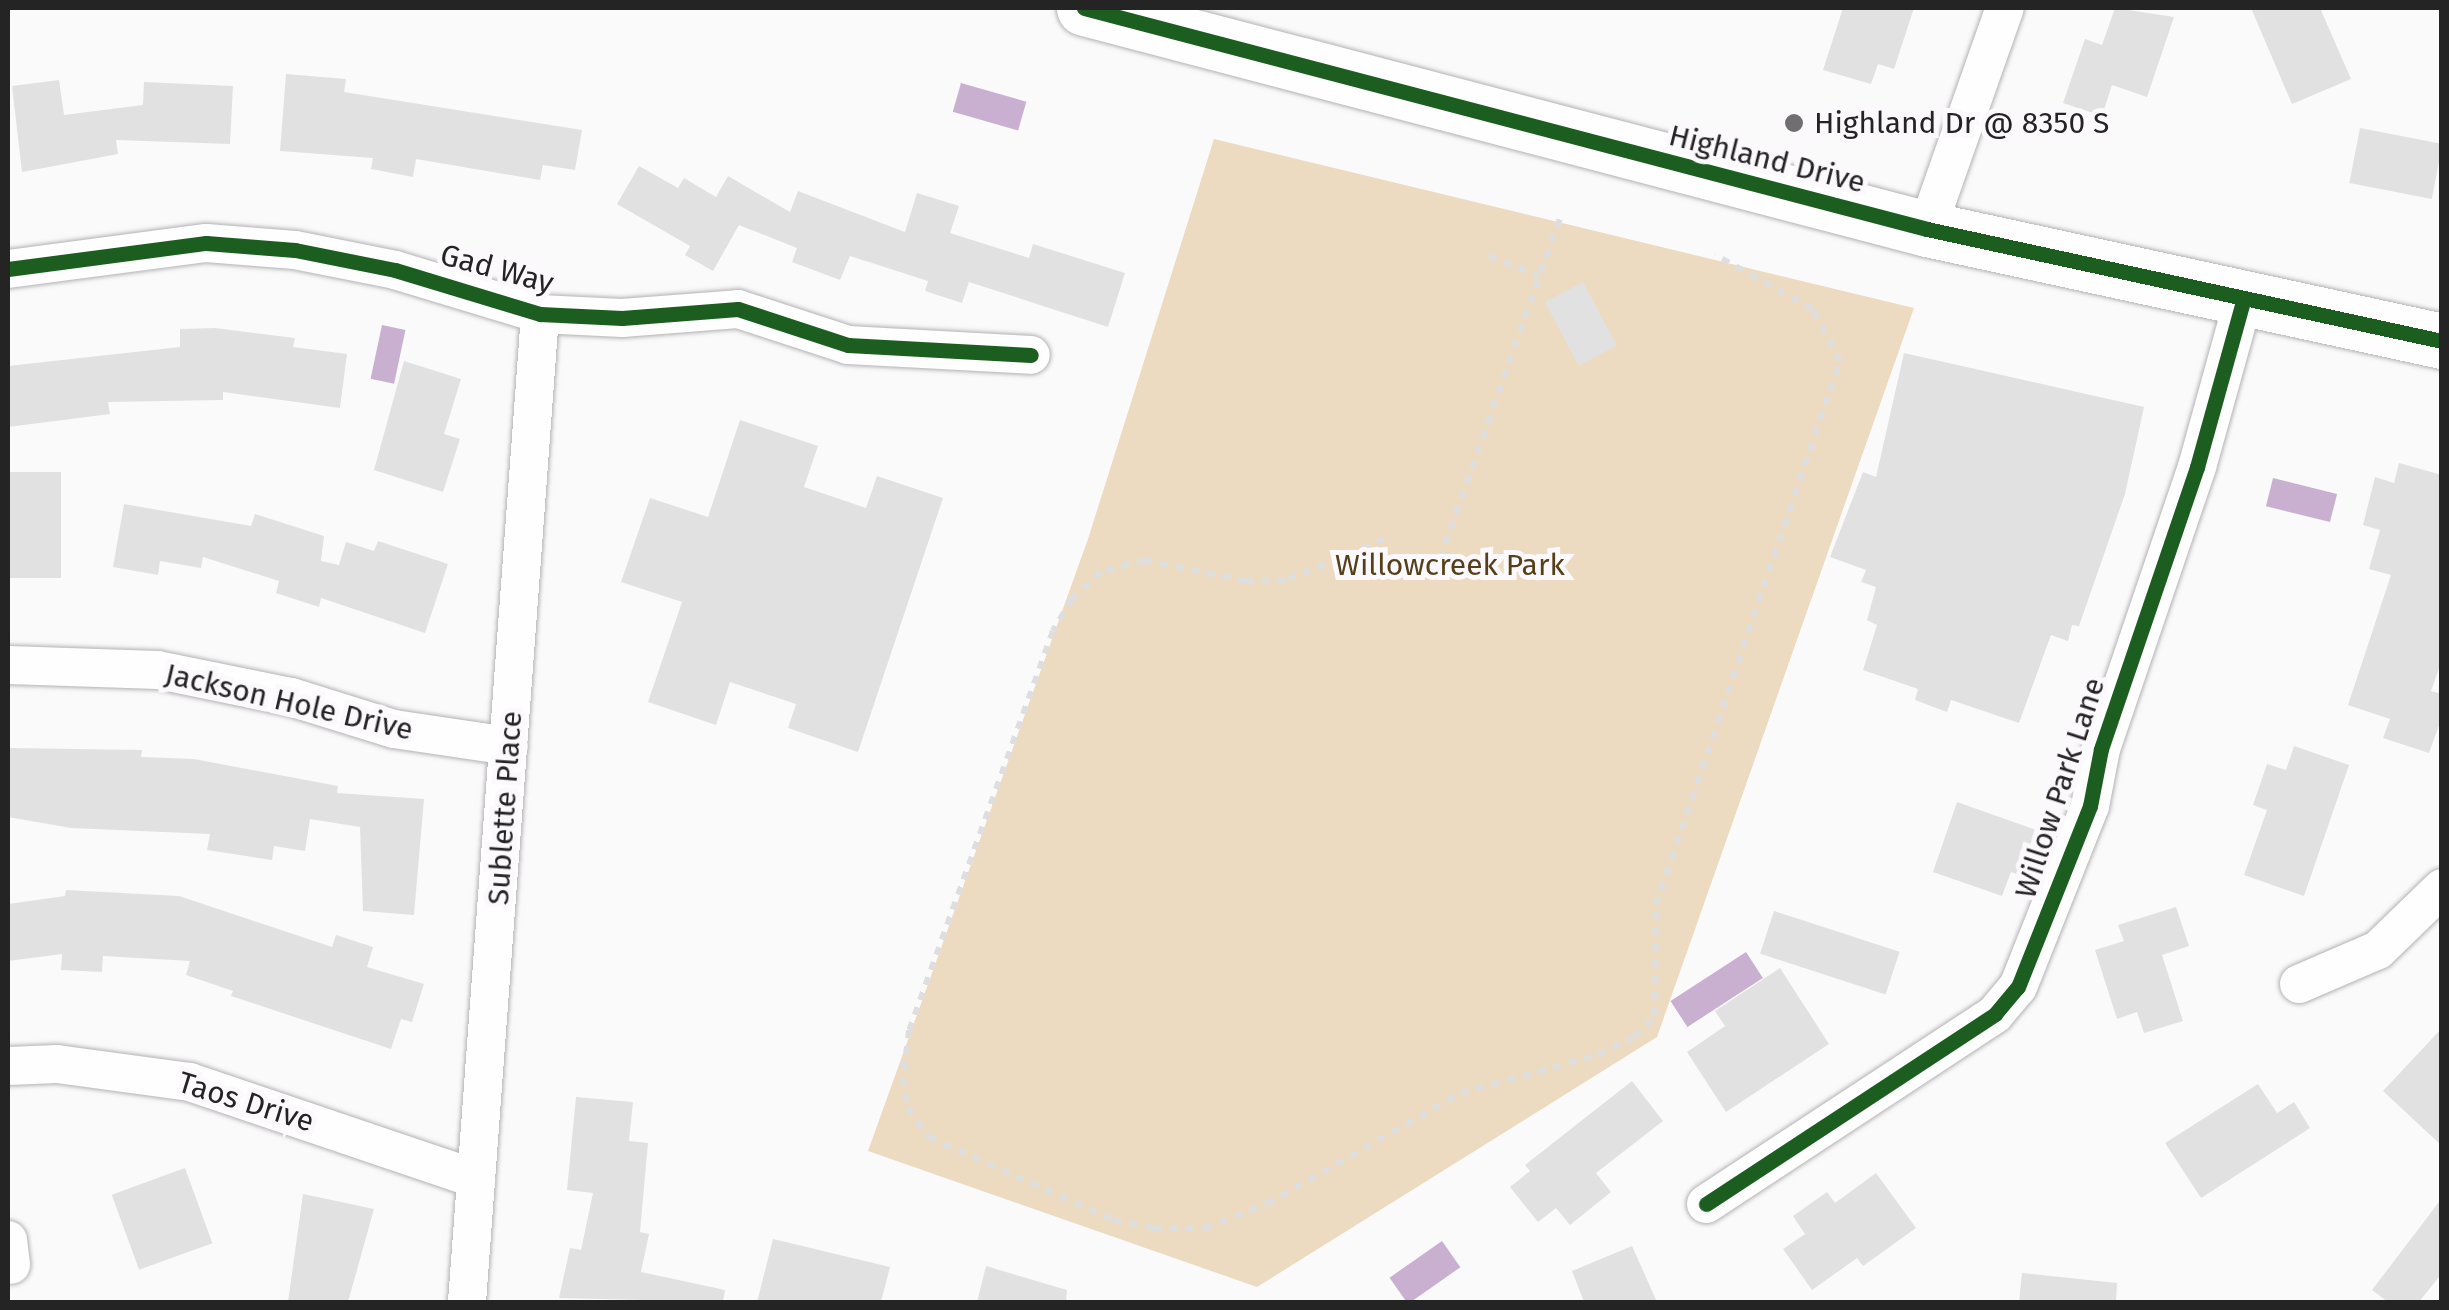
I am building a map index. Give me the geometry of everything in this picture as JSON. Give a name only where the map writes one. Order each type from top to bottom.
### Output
[{"type":"main road","name":"Highland Drive","points":[[1084,8],[1927,229],[2442,340]]},
{"type":"street","points":[[1927,229],[2005,8]]},
{"type":"street","name":"Gad Way","points":[[8,269],[127,250],[206,243],[395,270],[540,314],[622,318],[738,309],[848,344],[1031,355]]},
{"type":"street","name":"Willow Park Lane","points":[[1706,1204],[1995,1014],[2018,987],[2090,806],[2101,749],[2197,467],[2244,298]]},
{"type":"street","name":"Sublette Place","points":[[467,1302],[540,314]]},
{"type":"street","name":"Jackson Hole Drive","points":[[8,664],[158,670],[291,697],[394,729],[509,746]]},
{"type":"street","points":[[2299,984],[2378,950],[2442,888]]},
{"type":"street","name":"Taos Drive","points":[[8,1066],[92,1067],[190,1082],[476,1180]]},
{"type":"path","points":[[1440,559],[1561,215]]},
{"type":"path","points":[[1384,540],[1286,580],[1246,581],[1145,560],[1101,572],[1072,599],[1053,632],[909,1030],[902,1078],[908,1108],[929,1137],[1114,1220],[1154,1228],[1205,1228],[1267,1204],[1462,1093],[1598,1055],[1635,1038],[1655,1016],[1656,905],[1840,361],[1813,309],[1716,255]]},
{"type":"path","points":[[1488,256],[1540,276]]},
{"type":"green space","name":"Willowcreek Park","points":[[1214,139],[1914,308],[1657,1037],[1257,1287],[868,1151],[1088,539]]},
{"type":"shaded area","points":[[961,83],[1026,102],[1018,131],[953,112]]},
{"type":"shaded area","points":[[382,325],[405,330],[394,384],[371,379]]},
{"type":"shaded area","points":[[2273,478],[2337,494],[2330,522],[2266,506]]},
{"type":"shaded area","points":[[1746,952],[1763,978],[1687,1027],[1671,1001]]},
{"type":"shaded area","points":[[1442,1241],[1460,1267],[1411,1302],[1407,1302],[1390,1278]]},
{"type":"building","points":[[1843,8],[1914,8],[1894,69],[1878,64],[1871,84],[1823,70]]},
{"type":"building","points":[[2115,8],[2174,17],[2147,97],[2112,85],[2102,116],[2063,103],[2085,39],[2102,45]]},
{"type":"building","points":[[2251,8],[2320,8],[2351,79],[2292,104]]},
{"type":"building","points":[[286,74],[346,79],[344,92],[582,130],[575,170],[543,165],[540,180],[416,159],[413,177],[371,169],[373,158],[280,151]]},
{"type":"building","points":[[59,80],[64,115],[143,105],[144,82],[233,86],[230,144],[116,140],[118,154],[22,172],[12,86]]},
{"type":"building","points":[[2360,128],[2442,144],[2432,199],[2349,183]]},
{"type":"building","points":[[639,166],[678,188],[684,178],[716,197],[728,176],[790,212],[798,191],[905,232],[917,193],[959,206],[950,233],[1029,258],[1033,244],[1125,273],[1108,327],[969,282],[962,303],[925,291],[928,281],[850,256],[840,280],[792,262],[797,248],[739,225],[713,271],[685,255],[690,246],[617,204]]},
{"type":"building","points":[[1583,282],[1617,346],[1579,366],[1545,302]]},
{"type":"building","points":[[215,328],[295,338],[293,347],[347,354],[340,408],[223,392],[223,400],[108,402],[110,414],[8,427],[8,366],[180,347],[180,329]]},
{"type":"building","points":[[1904,353],[2144,407],[2125,494],[2079,626],[2072,625],[2068,641],[2051,635],[2019,723],[1951,700],[1947,712],[1915,700],[1918,689],[1863,670],[1877,625],[1867,620],[1876,587],[1861,582],[1866,570],[1830,557],[1863,472],[1876,477]]},
{"type":"building","points":[[404,361],[461,379],[444,434],[460,439],[443,492],[374,470]]},
{"type":"building","points":[[740,420],[818,446],[804,487],[866,508],[877,476],[943,498],[858,752],[788,728],[796,704],[730,682],[716,725],[648,702],[682,602],[621,582],[650,498],[708,517]]},
{"type":"building","points":[[2399,463],[2442,475],[2442,660],[2431,691],[2442,694],[2442,717],[2429,753],[2383,738],[2390,719],[2348,705],[2391,575],[2369,569],[2380,530],[2363,525],[2375,477],[2394,483]]},
{"type":"building","points":[[8,472],[61,472],[61,578],[8,578]]},
{"type":"building","points":[[124,504],[251,526],[255,514],[324,536],[321,561],[339,565],[346,542],[374,551],[378,541],[448,564],[425,633],[321,598],[319,607],[276,593],[279,581],[203,557],[201,568],[160,561],[158,575],[113,567]]},
{"type":"building","points":[[2294,746],[2349,765],[2304,896],[2244,875],[2267,810],[2253,805],[2267,764],[2286,770]]},
{"type":"building","points":[[8,748],[142,750],[141,757],[194,759],[338,786],[337,793],[424,799],[414,915],[363,911],[360,827],[310,819],[305,851],[274,846],[272,860],[207,850],[210,834],[71,828],[8,817]]},
{"type":"building","points":[[1957,802],[2036,830],[2019,875],[2011,872],[2002,896],[1933,872]]},
{"type":"building","points":[[66,890],[179,896],[332,947],[336,935],[373,947],[367,967],[424,984],[412,1022],[401,1019],[391,1049],[231,996],[233,991],[186,975],[190,961],[103,956],[102,972],[61,970],[62,954],[8,961],[8,904],[65,896]]},
{"type":"building","points":[[2176,907],[2189,946],[2162,955],[2183,1021],[2144,1033],[2137,1012],[2117,1019],[2095,950],[2124,941],[2118,925]]},
{"type":"building","points":[[1774,911],[1900,952],[1886,995],[1760,954]]},
{"type":"building","points":[[1780,968],[1829,1044],[1726,1112],[1687,1052],[1725,1026],[1715,1011]]},
{"type":"building","points":[[2442,1028],[2442,1146],[2383,1091]]},
{"type":"building","points":[[1632,1081],[1663,1121],[1596,1173],[1611,1192],[1570,1225],[1556,1208],[1538,1222],[1510,1187],[1530,1171],[1525,1165]]},
{"type":"building","points":[[2258,1084],[2277,1113],[2294,1102],[2310,1128],[2201,1198],[2165,1143]]},
{"type":"building","points":[[576,1097],[633,1102],[629,1141],[648,1143],[640,1232],[649,1234],[641,1272],[725,1290],[723,1302],[559,1298],[570,1248],[581,1250],[593,1193],[567,1190]]},
{"type":"building","points":[[185,1168],[212,1243],[139,1270],[112,1195]]},
{"type":"building","points":[[1876,1173],[1916,1228],[1863,1266],[1857,1258],[1812,1290],[1783,1249],[1805,1234],[1793,1216],[1827,1192],[1835,1203]]},
{"type":"building","points":[[303,1194],[374,1209],[348,1302],[288,1302]]},
{"type":"building","points":[[2442,1198],[2442,1273],[2419,1302],[2388,1302],[2372,1290]]},
{"type":"building","points":[[773,1239],[890,1267],[881,1302],[757,1302]]},
{"type":"building","points":[[1632,1246],[1657,1302],[1584,1302],[1572,1271]]},
{"type":"building","points":[[986,1266],[1067,1290],[1066,1302],[977,1302]]},
{"type":"building","points":[[2022,1273],[2117,1283],[2116,1302],[2019,1302]]},
{"type":"cycle path","points":[[1084,8],[1927,229],[2442,341]]},
{"type":"cycle path","points":[[8,269],[206,243],[295,250],[395,270],[540,314],[622,318],[738,309],[848,345],[1031,355]]},
{"type":"cycle path","points":[[1706,1204],[1995,1014],[2018,987],[2090,806],[2101,749],[2197,467],[2244,298]]},
{"type":"place","name":"Highland Dr @ 8350 S","points":[[1794,123]]}]
